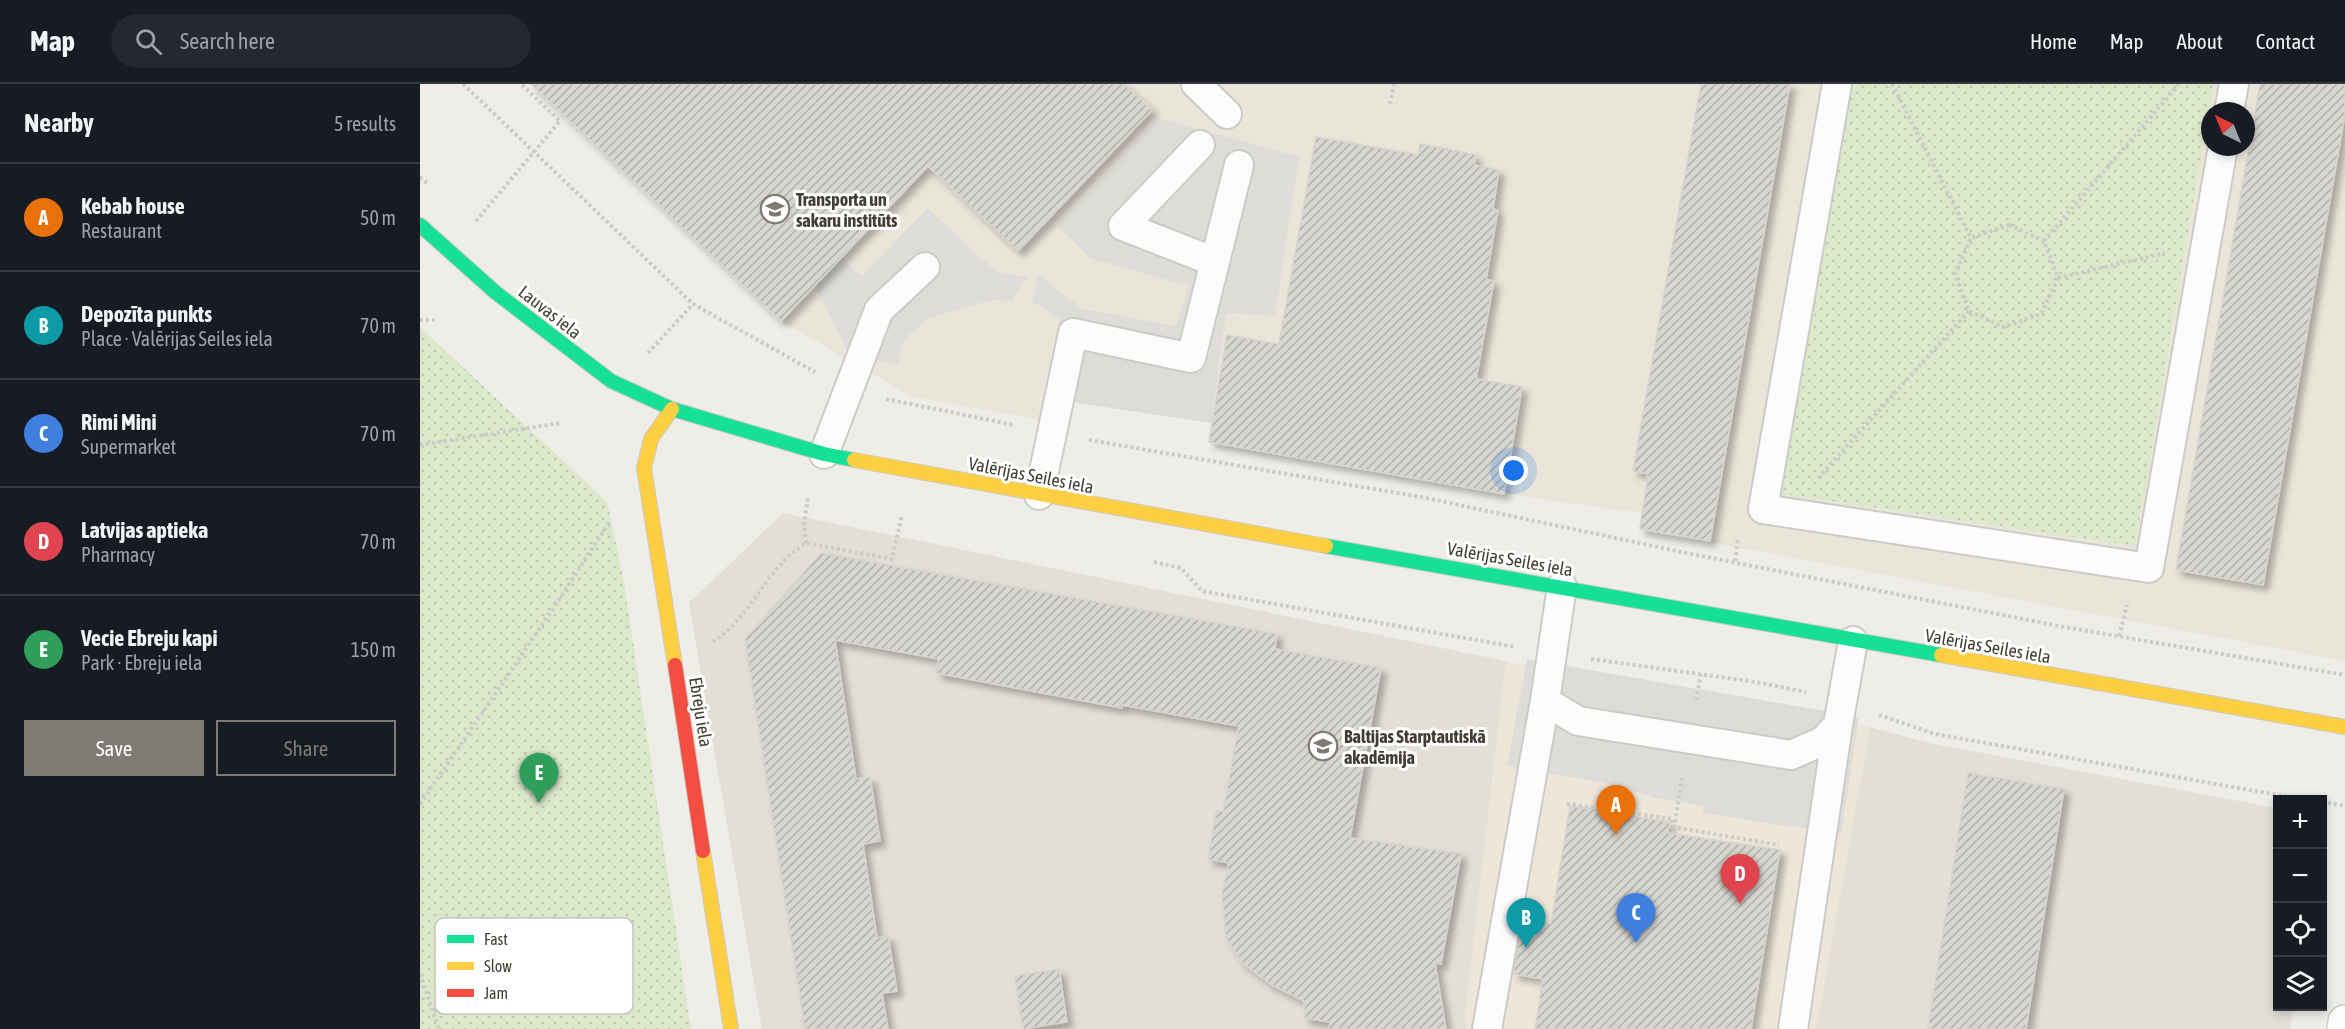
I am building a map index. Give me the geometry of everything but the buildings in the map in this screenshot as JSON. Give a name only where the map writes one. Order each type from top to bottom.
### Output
[{"type":"street","name":"Lauvas iela","points":[[420,225],[548,334],[620,384],[672,409]]},
{"type":"street","name":"Valērijas Seiles iela","points":[[672,409],[824,453],[1039,495],[1562,586],[2345,727]]},
{"type":"street","name":"Ebreju iela","points":[[672,409],[651,438],[644,468],[731,1029]]},
{"type":"street","points":[[2344,1029],[2345,1022]]},
{"type":"lane","points":[[1196,84],[1227,114]]},
{"type":"lane","points":[[1836,84],[1763,509],[2149,568],[2221,156]]},
{"type":"lane","points":[[2231,102],[2234,84]]},
{"type":"lane","points":[[1200,145],[1123,226],[1215,262]]},
{"type":"lane","points":[[1039,495],[1073,333],[1191,358],[1239,165]]},
{"type":"lane","points":[[824,453],[879,310],[925,267]]},
{"type":"lane","points":[[1487,1029],[1545,701],[1562,586]]},
{"type":"lane","points":[[1793,1029],[1853,640]]},
{"type":"lane","points":[[1545,701],[1578,721],[1791,755],[1823,741],[1841,712]]},
{"type":"path","points":[[463,84],[693,304],[780,354],[849,389],[909,405],[1051,434],[1432,500],[2064,627],[2345,675]]},
{"type":"path","points":[[452,253],[560,121],[521,84]]},
{"type":"path","points":[[1390,104],[1394,84]]},
{"type":"path","points":[[1892,84],[1971,238]]},
{"type":"path","points":[[2044,241],[2179,84]]},
{"type":"path","points":[[2009,225],[2044,241],[2058,278],[2041,314],[2004,327],[1969,311],[1955,274],[1971,238],[2009,225]]},
{"type":"path","points":[[2058,278],[2206,244]]},
{"type":"path","points":[[620,384],[693,304]]},
{"type":"path","points":[[1735,561],[1739,529],[1763,509],[1813,483],[1969,311]]},
{"type":"path","points":[[420,320],[435,320]]},
{"type":"path","points":[[420,446],[560,423]]},
{"type":"path","points":[[806,543],[804,526],[808,498]]},
{"type":"path","points":[[674,654],[703,648],[730,631],[789,553],[806,543],[892,559],[902,515]]},
{"type":"path","points":[[420,804],[590,553]]},
{"type":"path","points":[[1154,562],[1181,568],[1202,591],[1551,653],[1756,682],[1841,712],[1935,734],[2278,795]]},
{"type":"path","points":[[1673,834],[1678,801]]},
{"type":"path","points":[[1566,811],[1568,802],[1672,819],[1671,827],[1779,845]]},
{"type":"path","points":[[2327,803],[2345,806]]},
{"type":"path","points":[[420,974],[439,1029]]},
{"type":"shaded area","points":[[531,84],[2345,84],[2345,661],[1639,529],[1642,513],[1504,494],[1209,442],[1211,423],[1072,402],[1044,420],[912,397],[781,321]]},
{"type":"shaded area","points":[[1159,118],[1299,157],[1275,316],[1226,313],[1211,423],[1072,402],[1057,342],[1059,319],[1032,301],[1039,275],[1082,309],[1176,326],[1189,286],[1090,258],[1057,226]]},
{"type":"shaded area","points":[[928,208],[997,273],[1027,277],[1012,301],[992,300],[928,318],[904,340],[897,365],[848,351],[815,288],[842,258],[862,276]]},
{"type":"shaded area","points":[[783,513],[1506,661],[1465,1019],[1467,1029],[762,1029],[689,603]]},
{"type":"shaded area","points":[[1527,659],[1859,717],[1841,834],[1702,813],[1704,806],[1656,798],[1616,785],[1507,766]]},
{"type":"shaded area","points":[[1506,661],[1870,727],[1816,1029],[1467,1029],[1465,1019]]},
{"type":"shaded area","points":[[1870,727],[1929,743],[2273,807],[2273,1011],[2292,1011],[2290,1029],[1816,1029]]},
{"type":"green space","points":[[1850,84],[2213,84],[2210,102],[2201,102],[2201,155],[2135,546],[1777,493]]},
{"type":"green space","points":[[420,327],[607,502],[623,576],[691,1029],[420,1029]]},
{"type":"traffic: fast","points":[[420,225],[495,292],[611,381],[672,409],[824,454],[854,460]]},
{"type":"traffic: fast","points":[[1326,546],[1941,655]]},
{"type":"traffic: slow","points":[[672,409],[651,439],[644,468],[675,665]]},
{"type":"traffic: slow","points":[[854,460],[1326,546]]},
{"type":"traffic: slow","points":[[1941,655],[2345,727]]},
{"type":"traffic: slow","points":[[703,851],[731,1029]]},
{"type":"traffic: jam","points":[[675,665],[703,851]]},
{"type":"place","name":"Transporta un sakaru institūts","points":[[775,209]]},
{"type":"place","name":"Baltijas Starptautiskā akadēmija","points":[[1323,746]]},
{"type":"place","name":"Vecie Ebreju kapi","points":[[539,803]]},
{"type":"place","name":"Kebab house","points":[[1616,835]]},
{"type":"place","name":"Latvijas aptieka","points":[[1740,904]]},
{"type":"place","name":"Rimi Mini","points":[[1636,943]]},
{"type":"place","name":"Depozīta punkts","points":[[1526,948]]}]
